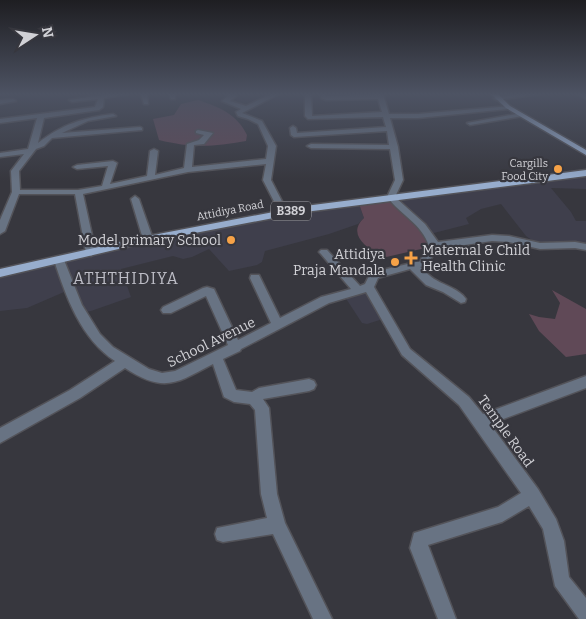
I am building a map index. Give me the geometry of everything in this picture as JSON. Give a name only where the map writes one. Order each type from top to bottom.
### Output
[{"type":"main road","points":[[534,123],[586,153]]},
{"type":"main road","name":"Attidiya Road","points":[[0,273],[148,239],[284,213],[391,197],[585,174]]},
{"type":"street","points":[[0,231],[16,192],[14,171],[32,149],[39,123]]},
{"type":"street","points":[[0,155],[32,149],[42,144],[50,136],[78,123]]},
{"type":"street","points":[[258,123],[265,128],[272,146],[267,180],[284,213]]},
{"type":"street","points":[[388,123],[399,180],[391,197],[430,234],[434,246]]},
{"type":"street","points":[[50,136],[140,128]]},
{"type":"street","points":[[294,128],[294,135],[390,129]]},
{"type":"street","points":[[188,170],[191,144],[201,142],[210,133],[198,132]]},
{"type":"street","points":[[311,146],[394,147]]},
{"type":"street","points":[[151,178],[154,150]]},
{"type":"street","points":[[16,192],[78,192],[188,170],[270,161]]},
{"type":"street","points":[[77,166],[113,163],[105,188]]},
{"type":"street","points":[[78,192],[91,253]]},
{"type":"street","points":[[135,199],[148,239]]},
{"type":"street","points":[[363,288],[378,274],[423,263],[434,246],[492,238],[509,239],[540,246],[575,245],[586,247]]},
{"type":"street","name":"Temple Road","points":[[324,252],[363,288],[406,352],[455,392],[480,421],[532,495],[550,525],[555,541],[561,580],[586,612]]},
{"type":"street","name":"School Avenue","points":[[59,260],[80,313],[102,345],[142,373],[157,379],[171,379],[217,358],[325,300],[363,288]]},
{"type":"street","points":[[413,266],[430,282],[447,289],[461,299]]},
{"type":"street","points":[[255,278],[278,326]]},
{"type":"street","points":[[167,310],[207,291],[210,292],[236,348]]},
{"type":"street","points":[[217,358],[229,393],[234,396],[254,398],[262,408],[269,494],[277,525],[323,619]]},
{"type":"street","points":[[0,436],[75,394],[126,361]]},
{"type":"street","points":[[480,421],[586,382]]},
{"type":"street","points":[[254,398],[258,394],[309,385]]},
{"type":"street","points":[[446,619],[419,548],[420,539],[502,514],[532,495]]},
{"type":"street","points":[[224,534],[277,525]]},
{"type":"shaded area","points":[[154,123],[239,123],[247,135],[246,141],[202,146],[159,140]]},
{"type":"shaded area","points":[[586,173],[586,189],[551,188],[576,221],[586,221],[586,247],[540,246],[526,236],[501,204],[481,209],[466,218],[469,224],[430,234],[391,197]]},
{"type":"shaded area","points":[[391,197],[430,234],[434,246],[382,258],[361,241],[357,230],[364,218],[358,201]]},
{"type":"shaded area","points":[[358,201],[364,218],[358,224],[329,234],[265,251],[262,262],[257,265],[229,271],[209,249],[192,257],[183,259],[173,256],[121,269],[131,297],[91,311],[81,313],[71,289],[27,308],[0,311],[0,273],[100,251]]},
{"type":"shaded area","points":[[369,287],[386,318],[367,324],[362,323],[343,294]]},
{"type":"shaded area","points":[[552,290],[586,309],[586,354],[566,357],[539,331],[529,314],[555,319],[560,303]]},
{"type":"place","name":"Cargills Food City","points":[[558,169]]},
{"type":"place","name":"Model primary School","points":[[231,240]]},
{"type":"place","name":"Maternal & Child Health Clinic","points":[[411,258]]},
{"type":"place","name":"Attidiya Praja Mandala","points":[[395,262]]},
{"type":"district","name":"ATHTHIDIYA","points":[[126,278]]}]
